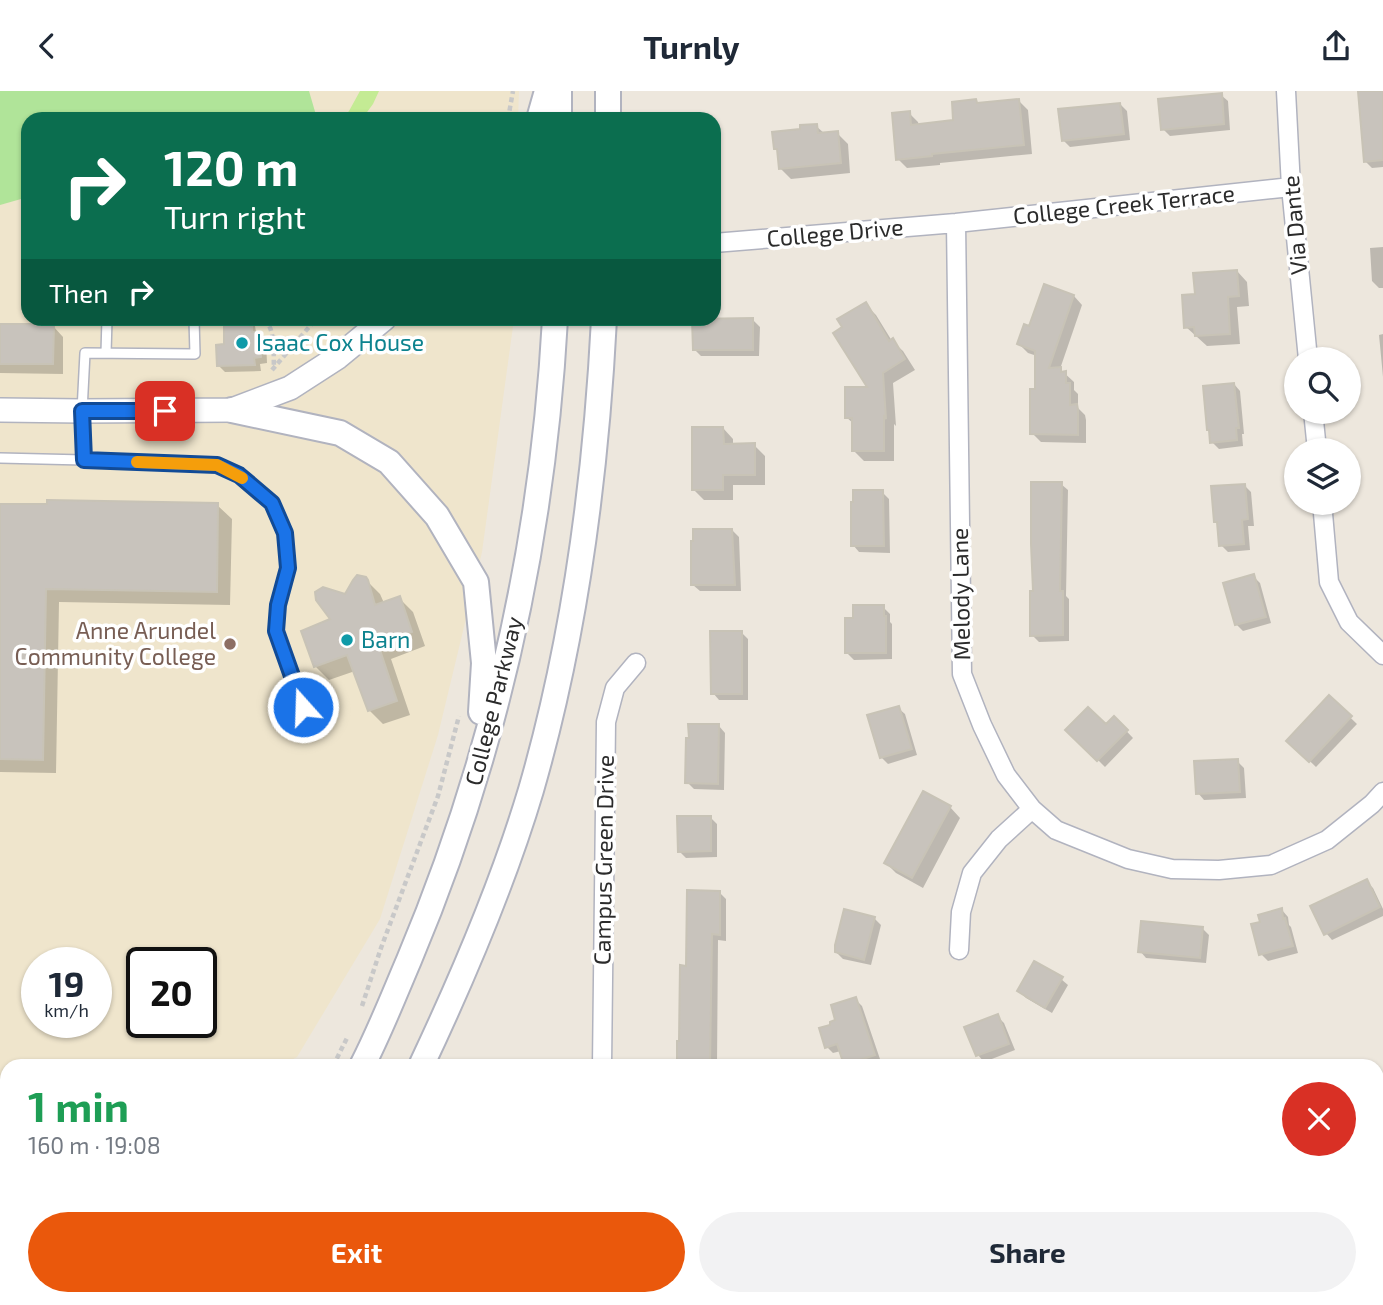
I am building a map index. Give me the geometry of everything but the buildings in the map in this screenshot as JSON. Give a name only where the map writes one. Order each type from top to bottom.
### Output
[{"type":"main road","points":[[541,112],[547,91]]},
{"type":"main road","points":[[559,91],[559,112]]},
{"type":"main road","points":[[608,91],[608,112]]},
{"type":"main road","name":"College Parkway","points":[[366,1059],[435,898],[476,778],[514,629],[529,550],[542,468],[554,326]]},
{"type":"main road","points":[[424,1059],[493,900],[531,790],[566,650],[587,513],[604,326]]},
{"type":"main road","points":[[232,410],[340,433],[389,462],[437,516],[476,582],[484,663],[476,778]]},
{"type":"street","name":"Via Dante","points":[[1286,91],[1291,187],[1307,347]]},
{"type":"street","name":"College Creek Terrace","points":[[956,223],[1291,187]]},
{"type":"street","name":"College Drive","points":[[721,242],[956,223]]},
{"type":"street","name":"Melody Lane","points":[[956,223],[962,674],[1006,775],[1032,809],[1056,830],[1128,859],[1172,869],[1219,870],[1270,865],[1327,840],[1373,804],[1383,792]]},
{"type":"street","points":[[0,410],[232,410],[290,387],[338,356],[375,326]]},
{"type":"street","points":[[1323,515],[1329,582],[1349,622],[1383,655]]},
{"type":"street","name":"Campus Green Drive","points":[[602,1059],[606,723],[615,688],[636,663]]},
{"type":"street","points":[[959,950],[961,912],[972,873],[999,839],[1032,809]]},
{"type":"lane","points":[[106,353],[107,326]]},
{"type":"lane","points":[[84,460],[82,411],[85,353],[195,354],[194,326]]},
{"type":"lane","points":[[0,458],[217,465],[239,475],[272,503],[285,533],[288,568],[278,605],[276,631],[312,732]]},
{"type":"path","points":[[509,112],[513,91]]},
{"type":"path","points":[[270,326],[274,369]]},
{"type":"path","points":[[265,375],[274,369],[310,326]]},
{"type":"path","points":[[359,1016],[381,948],[438,796],[462,707]]},
{"type":"path","points":[[337,1059],[354,1026]]},
{"type":"shaded area","name":"Anne Arundel Community College","points":[[0,91],[519,91],[518,112],[21,112],[21,326],[513,326],[482,552],[438,735],[380,919],[297,1057],[293,1059],[0,1059]]},
{"type":"green space","points":[[0,91],[309,91],[315,112],[21,112],[21,199],[0,205]]},
{"type":"green space","points":[[360,91],[379,91],[367,112],[349,111]]},
{"type":"slow traffic","points":[[137,462],[217,465],[242,478]]},
{"type":"place","name":"Isaac Cox House","points":[[242,343]]},
{"type":"place","name":"Barn","points":[[347,640]]},
{"type":"place","name":"Anne Arundel Community College","points":[[230,644]]},
{"type":"route","points":[[165,411],[82,411],[84,460],[217,465],[239,475],[272,503],[285,533],[288,568],[278,605],[276,631],[303,707]]}]
